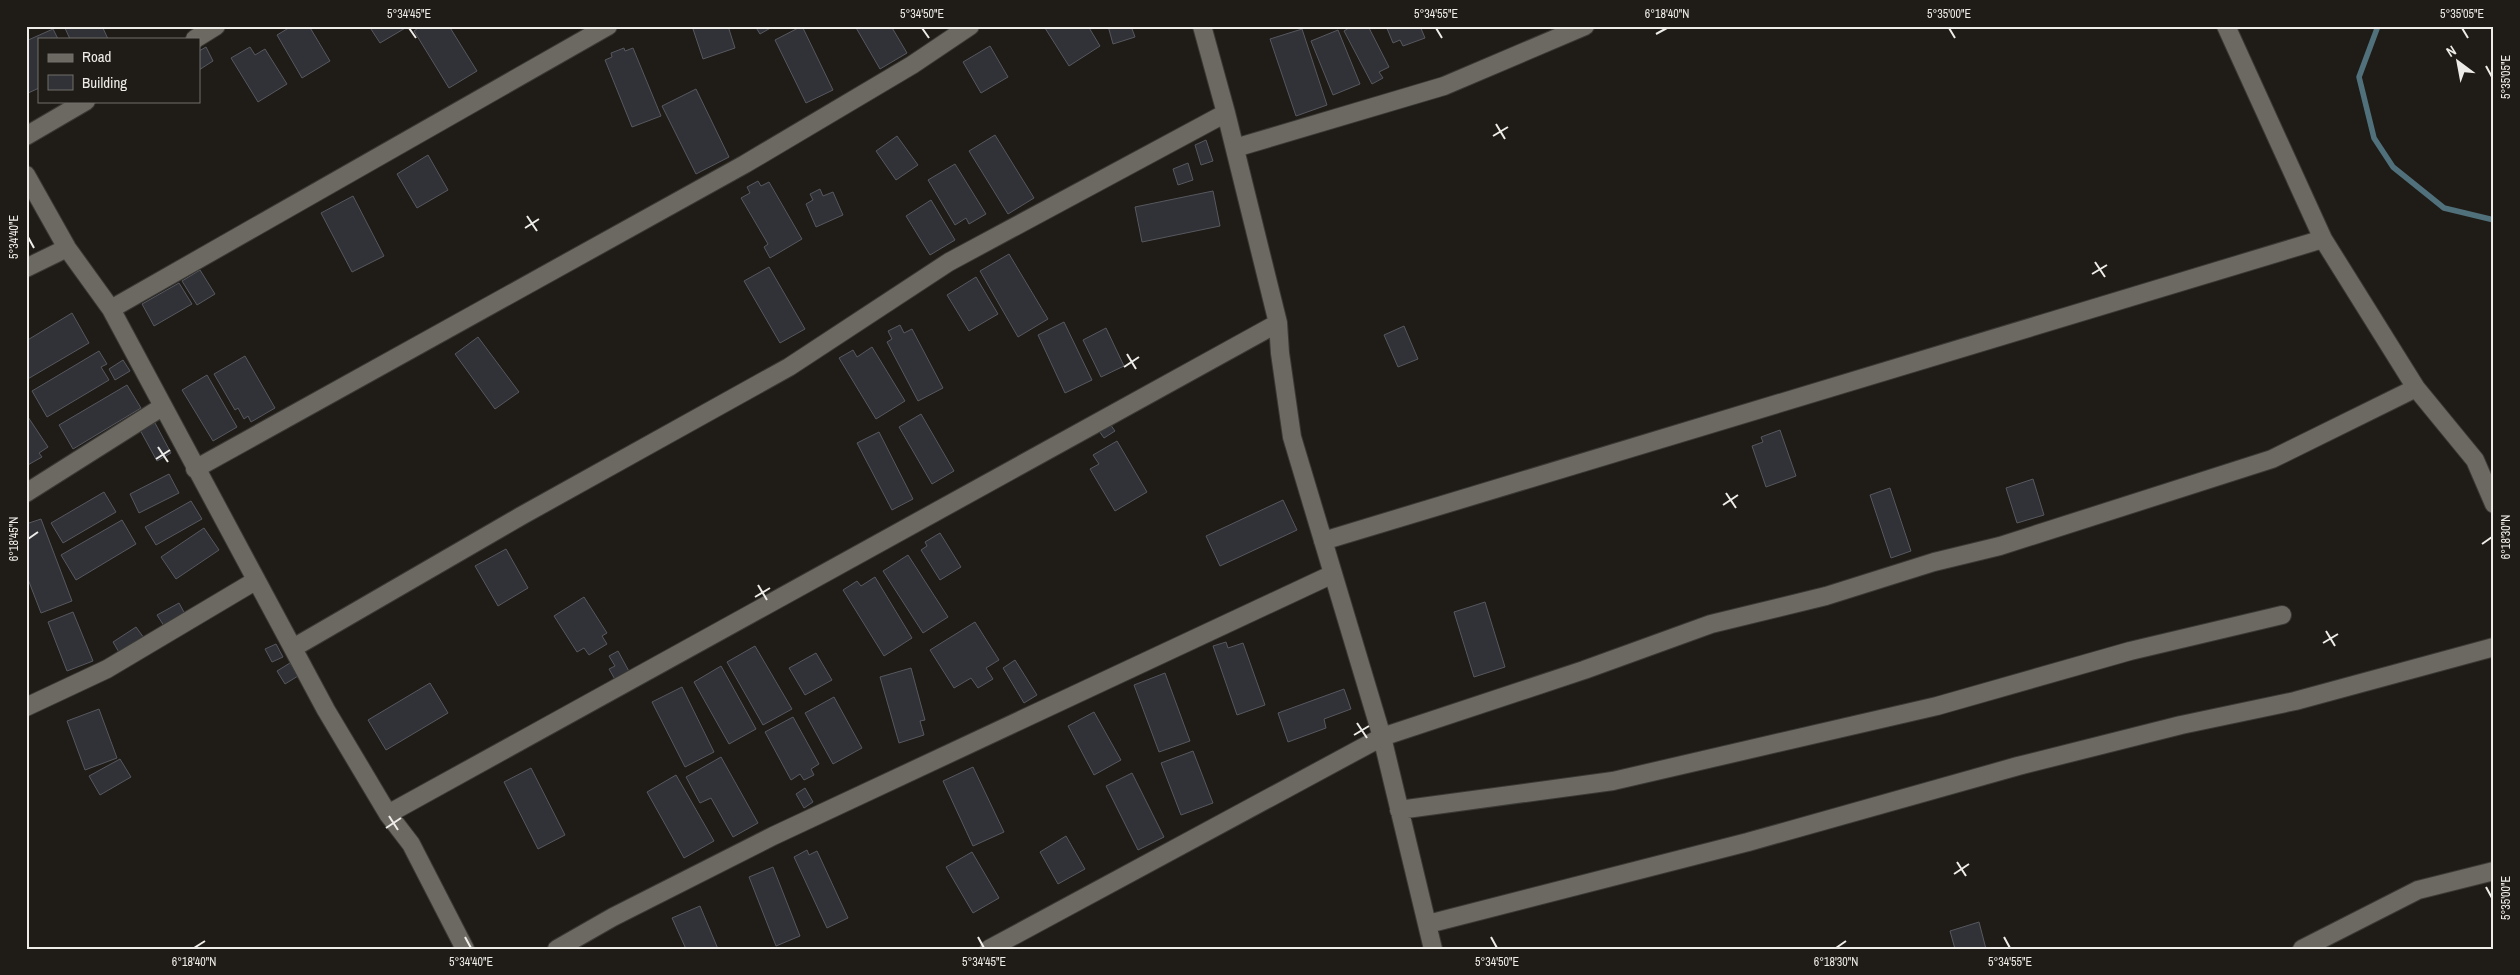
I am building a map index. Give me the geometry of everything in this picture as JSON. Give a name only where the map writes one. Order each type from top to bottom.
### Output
[{"type":"street","points":[[197,38],[216,26]]},
{"type":"street","points":[[111,309],[608,26]]},
{"type":"street","points":[[195,469],[745,164],[912,66],[970,26]]},
{"type":"street","points":[[1202,26],[1226,112],[1278,323],[1280,353],[1292,437],[1382,737],[1433,949]]},
{"type":"street","points":[[1235,148],[1444,86],[1585,26]]},
{"type":"street","points":[[2226,26],[2323,239],[2416,388],[2475,460],[2494,504]]},
{"type":"street","points":[[26,136],[84,102]]},
{"type":"street","points":[[293,648],[521,516],[789,367],[949,262],[1226,112]]},
{"type":"street","points":[[26,175],[67,248],[111,309],[254,580],[326,710],[388,814],[412,844],[465,949]]},
{"type":"street","points":[[1323,541],[2323,239]]},
{"type":"street","points":[[26,268],[67,248]]},
{"type":"street","points":[[388,814],[1278,323]]},
{"type":"street","points":[[989,949],[1382,737],[1584,670],[1711,624],[1826,596],[1934,562],[2000,546],[2272,460],[2416,388]]},
{"type":"street","points":[[26,493],[162,407]]},
{"type":"street","points":[[557,949],[613,917],[773,836],[1333,574]]},
{"type":"street","points":[[26,707],[107,669],[254,580]]},
{"type":"street","points":[[1399,810],[1612,781],[1937,706],[2130,650],[2282,615]]},
{"type":"street","points":[[1428,924],[1748,842],[2018,766],[2181,725],[2295,701],[2494,648]]},
{"type":"street","points":[[2302,949],[2418,890],[2494,871]]},
{"type":"building","points":[[64,26],[102,26],[108,38],[70,38]]},
{"type":"building","points":[[292,26],[309,26],[330,61],[302,78],[277,35]]},
{"type":"building","points":[[369,26],[407,26],[407,27],[380,43]]},
{"type":"building","points":[[421,26],[449,26],[477,71],[449,88],[414,31]]},
{"type":"building","points":[[702,26],[728,26],[735,48],[703,59],[693,29]]},
{"type":"building","points":[[755,26],[774,26],[760,34]]},
{"type":"building","points":[[802,26],[833,90],[806,103],[775,40]]},
{"type":"building","points":[[855,26],[891,26],[907,53],[880,69]]},
{"type":"building","points":[[1048,26],[1088,26],[1100,46],[1069,66],[1045,28]]},
{"type":"building","points":[[1108,26],[1131,26],[1135,37],[1113,44]]},
{"type":"building","points":[[1352,26],[1368,26],[1389,67],[1379,72],[1383,78],[1372,84],[1344,31]]},
{"type":"building","points":[[1386,26],[1420,26],[1425,38],[1403,46],[1400,40],[1393,43]]},
{"type":"building","points":[[53,29],[58,38],[38,38],[38,88],[26,94],[26,41]]},
{"type":"building","points":[[1302,29],[1327,105],[1296,116],[1270,39]]},
{"type":"building","points":[[1338,30],[1360,84],[1333,95],[1311,41]]},
{"type":"building","points":[[990,46],[1008,77],[981,93],[963,62]]},
{"type":"building","points":[[206,47],[213,61],[200,69],[200,50]]},
{"type":"building","points":[[250,47],[255,55],[265,49],[287,84],[258,102],[231,58]]},
{"type":"building","points":[[624,48],[625,51],[633,48],[661,116],[632,127],[605,60],[612,57],[611,53]]},
{"type":"building","points":[[696,89],[729,157],[696,174],[662,106]]},
{"type":"building","points":[[995,135],[1034,198],[1008,214],[969,151]]},
{"type":"building","points":[[897,136],[918,165],[896,180],[876,151]]},
{"type":"building","points":[[1206,140],[1213,161],[1201,165],[1195,145]]},
{"type":"building","points":[[428,155],[448,190],[417,208],[397,174]]},
{"type":"building","points":[[1188,163],[1193,180],[1178,185],[1173,169]]},
{"type":"building","points":[[955,164],[986,214],[969,224],[966,218],[955,225],[928,180]]},
{"type":"building","points":[[758,181],[761,186],[769,182],[802,239],[770,258],[764,247],[768,244],[741,198],[750,193],[747,187]]},
{"type":"building","points":[[820,189],[823,196],[833,192],[843,215],[816,227],[806,204],[813,200],[810,194]]},
{"type":"building","points":[[1213,191],[1220,226],[1142,242],[1135,207]]},
{"type":"building","points":[[353,196],[384,256],[352,272],[321,213]]},
{"type":"building","points":[[931,200],[955,240],[930,255],[906,216]]},
{"type":"building","points":[[1009,254],[1048,319],[1018,337],[980,271]]},
{"type":"building","points":[[769,267],[805,329],[780,343],[744,281]]},
{"type":"building","points":[[200,270],[215,294],[197,305],[182,281]]},
{"type":"building","points":[[976,277],[998,314],[969,331],[947,295]]},
{"type":"building","points":[[179,283],[192,304],[154,326],[142,304]]},
{"type":"building","points":[[72,313],[89,343],[26,380],[26,341]]},
{"type":"building","points":[[1064,322],[1092,380],[1065,393],[1038,335]]},
{"type":"building","points":[[900,325],[904,333],[912,329],[943,388],[918,401],[887,342],[892,339],[888,331]]},
{"type":"building","points":[[1404,326],[1418,359],[1398,367],[1384,335]]},
{"type":"building","points":[[1106,328],[1124,366],[1101,377],[1083,340]]},
{"type":"building","points":[[478,337],[519,392],[495,409],[455,354]]},
{"type":"building","points":[[872,347],[905,401],[876,419],[839,358],[853,350],[857,357]]},
{"type":"building","points":[[99,351],[107,364],[101,367],[109,380],[47,417],[32,391]]},
{"type":"building","points":[[245,356],[275,408],[251,422],[248,416],[244,419],[238,408],[235,410],[214,374]]},
{"type":"building","points":[[123,360],[130,371],[115,380],[109,369]]},
{"type":"building","points":[[207,375],[237,427],[213,441],[182,390]]},
{"type":"building","points":[[127,385],[141,408],[73,449],[59,425]]},
{"type":"building","points":[[921,414],[954,471],[932,484],[899,427]]},
{"type":"building","points":[[28,417],[48,447],[39,453],[42,457],[26,466],[26,418]]},
{"type":"building","points":[[155,423],[171,453],[157,461],[140,430]]},
{"type":"building","points":[[1110,424],[1115,431],[1104,438],[1099,431]]},
{"type":"building","points":[[1780,430],[1796,476],[1766,487],[1752,446],[1763,442],[1761,437]]},
{"type":"building","points":[[879,432],[913,499],[892,510],[857,443]]},
{"type":"building","points":[[1117,441],[1147,492],[1115,511],[1090,469],[1099,464],[1093,455]]},
{"type":"building","points":[[169,474],[179,493],[139,513],[130,494]]},
{"type":"building","points":[[2033,479],[2044,515],[2017,523],[2006,488]]},
{"type":"building","points":[[1890,488],[1911,551],[1891,558],[1870,495]]},
{"type":"building","points":[[104,492],[116,512],[63,543],[51,523]]},
{"type":"building","points":[[1283,500],[1297,530],[1220,566],[1206,536]]},
{"type":"building","points":[[191,501],[202,519],[156,545],[145,527]]},
{"type":"building","points":[[41,519],[72,601],[41,613],[26,574],[26,524]]},
{"type":"building","points":[[122,520],[136,544],[76,580],[61,555]]},
{"type":"building","points":[[204,528],[219,550],[176,579],[161,557]]},
{"type":"building","points":[[940,533],[961,567],[940,580],[921,550],[927,546],[925,542]]},
{"type":"building","points":[[506,549],[528,588],[498,606],[475,566]]},
{"type":"building","points":[[908,555],[948,617],[923,633],[883,571]]},
{"type":"building","points":[[875,577],[912,638],[884,656],[843,590],[857,581],[861,586]]},
{"type":"building","points":[[584,597],[607,633],[602,636],[607,644],[589,655],[584,648],[577,652],[554,616]]},
{"type":"building","points":[[1485,602],[1505,667],[1474,677],[1454,612]]},
{"type":"building","points":[[179,603],[185,614],[164,626],[157,615]]},
{"type":"building","points":[[73,612],[93,661],[67,671],[48,622]]},
{"type":"building","points":[[975,622],[999,660],[986,668],[993,679],[978,688],[971,678],[954,688],[930,650]]},
{"type":"building","points":[[136,627],[144,638],[120,654],[113,642]]},
{"type":"building","points":[[1226,642],[1228,648],[1243,643],[1265,705],[1237,715],[1213,646]]},
{"type":"building","points":[[276,644],[283,657],[272,662],[265,649]]},
{"type":"building","points":[[755,646],[792,709],[763,725],[727,662]]},
{"type":"building","points":[[618,651],[631,675],[617,683],[609,669],[615,666],[609,656]]},
{"type":"building","points":[[816,653],[832,680],[805,695],[789,668]]},
{"type":"building","points":[[1015,660],[1037,695],[1024,703],[1003,668]]},
{"type":"building","points":[[290,663],[298,676],[285,684],[277,671]]},
{"type":"building","points":[[721,666],[756,729],[729,744],[694,682]]},
{"type":"building","points":[[911,668],[925,720],[920,721],[924,735],[899,743],[880,677]]},
{"type":"building","points":[[1165,673],[1190,741],[1159,752],[1134,685]]},
{"type":"building","points":[[430,683],[448,713],[386,750],[368,720]]},
{"type":"building","points":[[682,687],[714,752],[685,767],[652,702]]},
{"type":"building","points":[[1344,689],[1351,709],[1324,719],[1326,728],[1288,742],[1278,713]]},
{"type":"building","points":[[834,697],[862,748],[833,764],[805,713]]},
{"type":"building","points":[[99,709],[117,758],[85,770],[67,721]]},
{"type":"building","points":[[1094,712],[1121,760],[1094,775],[1068,726]]},
{"type":"building","points":[[793,717],[819,764],[811,769],[814,775],[804,780],[800,774],[791,780],[765,732]]},
{"type":"building","points":[[1193,751],[1213,803],[1181,815],[1161,763]]},
{"type":"building","points":[[721,757],[758,823],[733,837],[711,798],[700,803],[686,777]]},
{"type":"building","points":[[120,759],[131,777],[100,795],[89,776]]},
{"type":"building","points":[[973,767],[1004,832],[973,846],[943,781]]},
{"type":"building","points":[[531,768],[565,835],[538,849],[504,782]]},
{"type":"building","points":[[1132,773],[1164,837],[1138,850],[1106,786]]},
{"type":"building","points":[[676,775],[714,841],[684,858],[647,792]]},
{"type":"building","points":[[805,788],[813,802],[804,808],[796,794]]},
{"type":"building","points":[[1066,836],[1085,869],[1058,884],[1040,852]]},
{"type":"building","points":[[807,850],[809,855],[817,851],[848,918],[827,928],[794,857]]},
{"type":"building","points":[[972,852],[999,898],[973,913],[946,867]]},
{"type":"building","points":[[773,867],[800,936],[776,946],[749,877]]},
{"type":"building","points":[[700,906],[718,949],[686,949],[672,918]]},
{"type":"building","points":[[1979,922],[1986,949],[1955,949],[1950,931]]},
{"type":"waterway","points":[[2378,26],[2359,77],[2374,138],[2393,167],[2444,208],[2494,220]]}]
